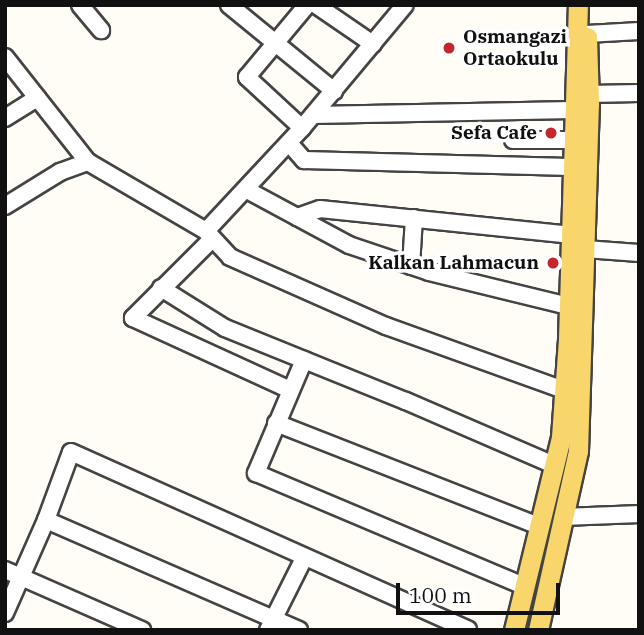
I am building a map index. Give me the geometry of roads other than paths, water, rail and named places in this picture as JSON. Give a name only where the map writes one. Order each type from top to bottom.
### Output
[{"type":"main road","points":[[514,630],[561,437],[569,306],[578,5]]},
{"type":"main road","points":[[538,630],[578,452],[589,94],[586,5]]},
{"type":"street","points":[[80,5],[101,30]]},
{"type":"street","points":[[229,5],[334,91]]},
{"type":"street","points":[[302,128],[247,77],[307,5]]},
{"type":"street","points":[[316,5],[373,44]]},
{"type":"street","points":[[290,390],[133,318],[302,128],[405,5]]},
{"type":"street","points":[[587,34],[639,31]]},
{"type":"street","points":[[5,57],[88,162],[209,235],[230,257],[386,327],[564,390]]},
{"type":"street","points":[[589,94],[639,93]]},
{"type":"street","points":[[5,118],[37,98]]},
{"type":"street","points":[[313,115],[573,110]]},
{"type":"street","points":[[513,140],[572,140]]},
{"type":"street","points":[[289,142],[304,160],[572,167]]},
{"type":"street","points":[[5,206],[60,172],[88,162]]},
{"type":"street","points":[[247,190],[349,245],[509,294],[569,306]]},
{"type":"street","points":[[297,217],[320,209],[570,235]]},
{"type":"street","points":[[411,266],[415,218]]},
{"type":"street","points":[[585,249],[639,253]]},
{"type":"street","points":[[161,288],[225,328],[554,465]]},
{"type":"street","points":[[304,360],[256,474],[524,586]]},
{"type":"street","points":[[276,422],[539,526]]},
{"type":"street","points":[[5,612],[46,520],[71,452],[468,630]]},
{"type":"street","points":[[564,517],[639,514]]},
{"type":"street","points":[[46,520],[270,624],[299,630]]},
{"type":"street","points":[[270,624],[304,558]]},
{"type":"street","points":[[5,570],[142,630]]},
{"type":"place","name":"Osmangazi Ortaokulu","points":[[449,48]]},
{"type":"place","name":"Sefa Cafe","points":[[551,133]]},
{"type":"place","name":"Kalkan Lahmacun","points":[[553,263]]}]
